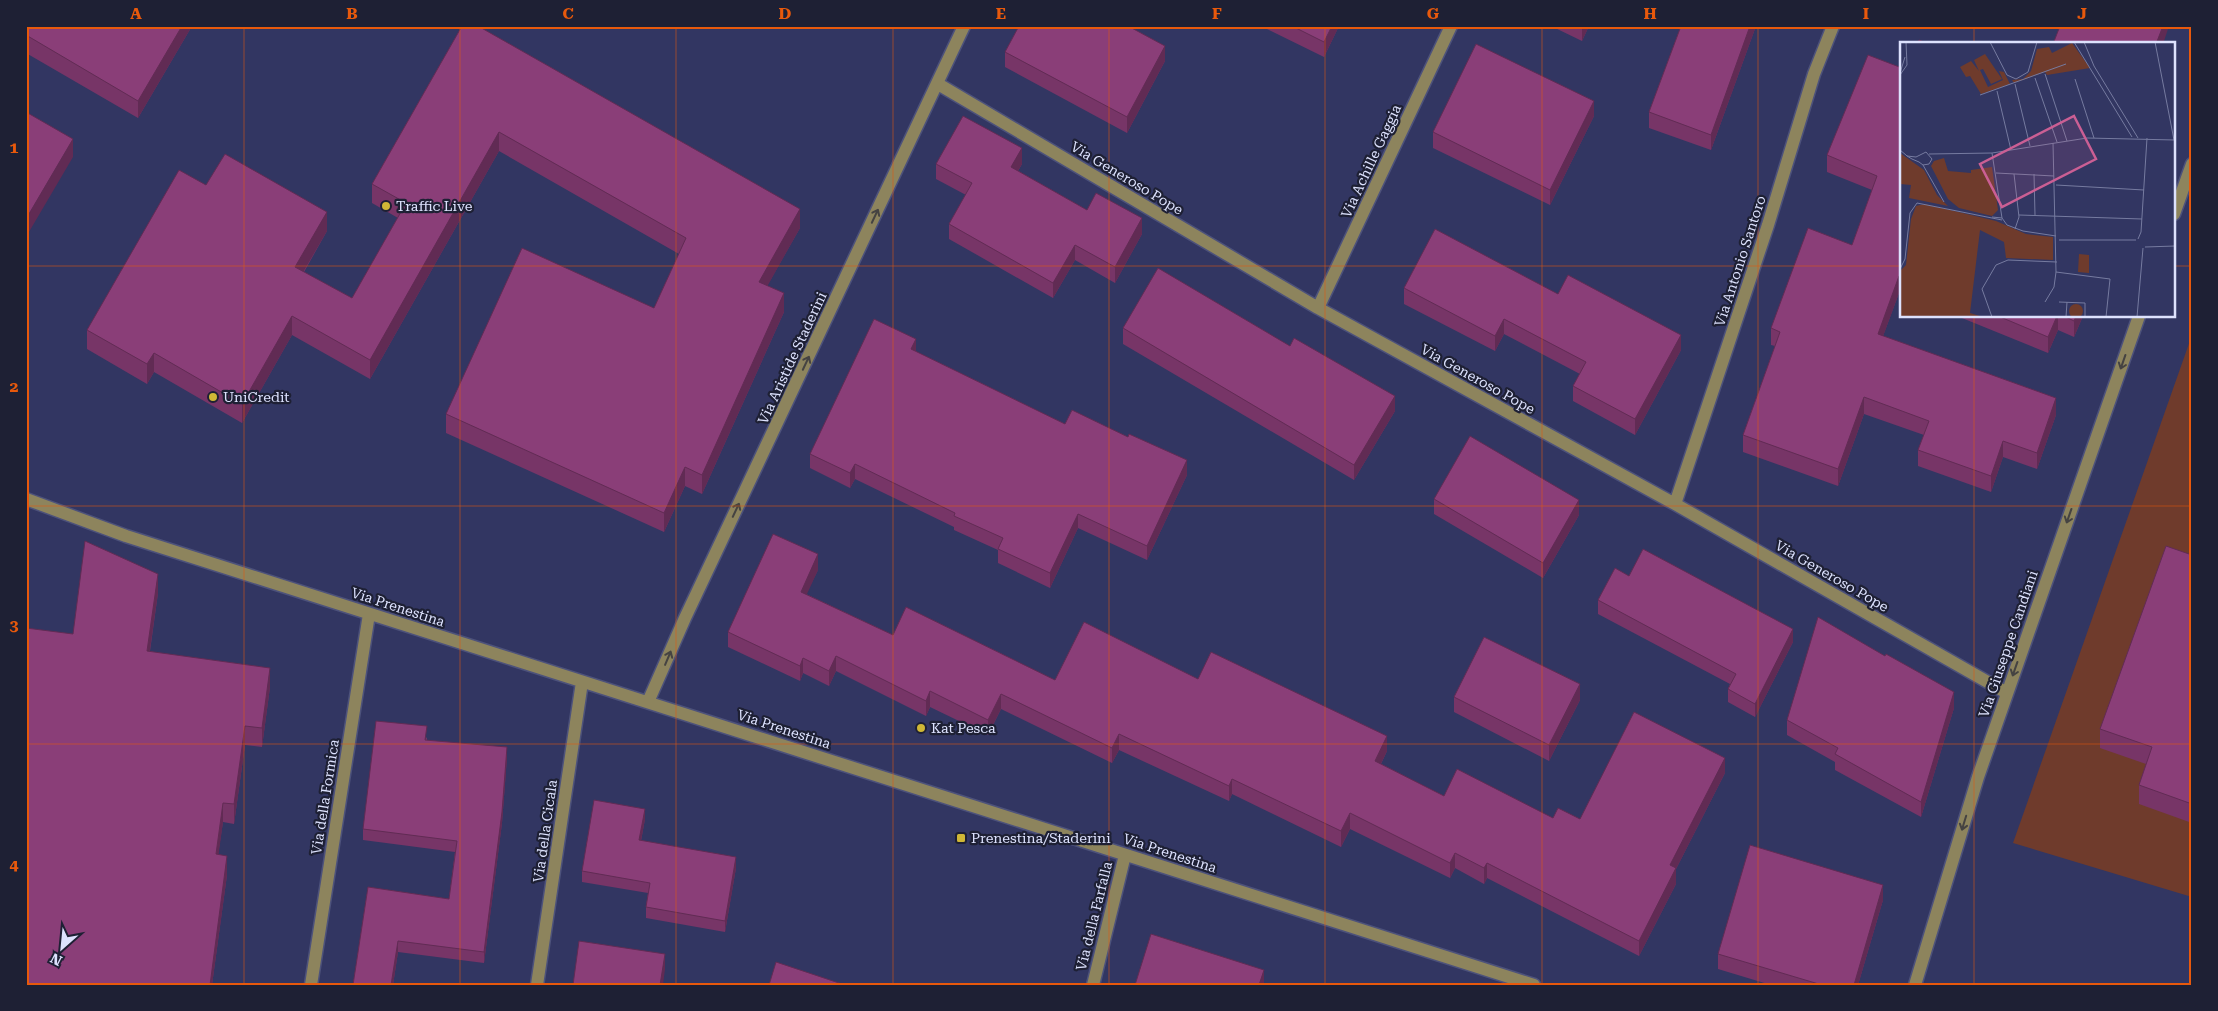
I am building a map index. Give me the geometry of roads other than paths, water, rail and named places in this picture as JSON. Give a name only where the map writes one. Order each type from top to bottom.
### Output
[{"type":"street","name":"Via Aristide Staderini","points":[[648,702],[685,618],[964,26]]},
{"type":"street","name":"Via Achille Gaggia","points":[[1318,308],[1451,26]]},
{"type":"street","name":"Via Antonio Santoro","points":[[1675,504],[1768,225],[1814,74],[1833,26]]},
{"type":"street","name":"Via Generoso Pope","points":[[938,84],[1318,308],[1675,504],[2007,693]]},
{"type":"street","points":[[2176,208],[2192,164]]},
{"type":"street","name":"Via Giuseppe Candiani","points":[[1915,985],[1978,777],[2138,318]]},
{"type":"street","name":"Via Prenestina","points":[[26,498],[126,536],[1125,855],[1502,980],[1534,985]]},
{"type":"street","name":"Via della Formica","points":[[311,985],[369,614]]},
{"type":"street","name":"Via della Cicala","points":[[537,985],[582,682]]},
{"type":"street","name":"Via della Farfalla","points":[[1093,985],[1125,855]]},
{"type":"place","name":"Traffic Live","points":[[386,206]]},
{"type":"place","name":"UniCredit","points":[[213,397]]},
{"type":"place","name":"Kat Pesca","points":[[921,728]]},
{"type":"place","name":"Prenestina/Staderini","points":[[961,838]]}]
